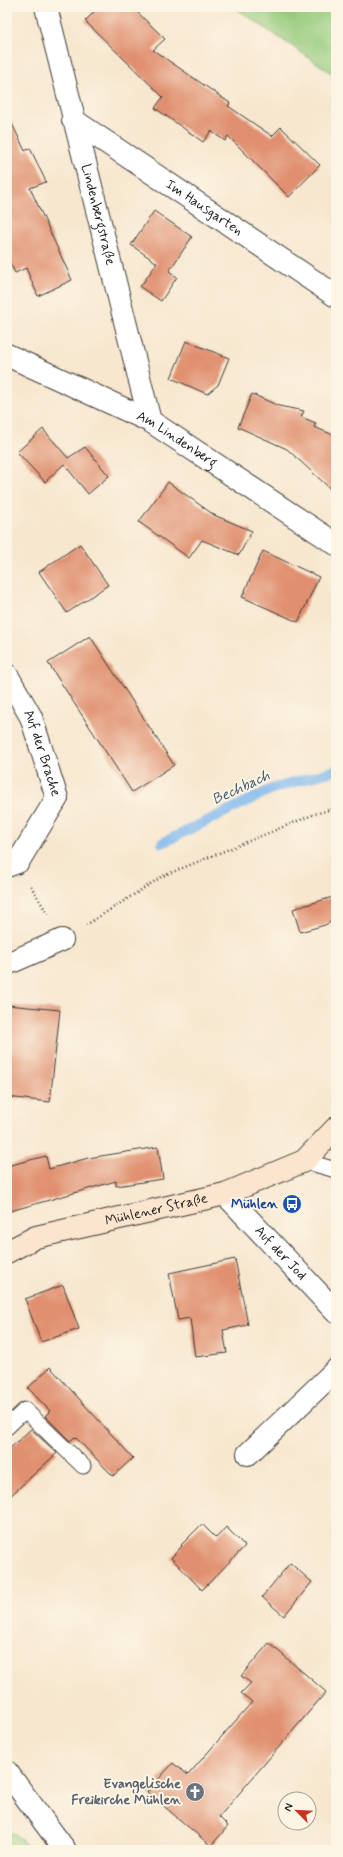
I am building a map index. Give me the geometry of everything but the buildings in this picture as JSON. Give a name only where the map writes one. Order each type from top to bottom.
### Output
[{"type":"main road","name":"Mühlener Straße","points":[[7,1252],[36,1237],[225,1194],[304,1161],[336,1128]]},
{"type":"street","name":"Lindenbergstraße","points":[[46,7],[73,120],[150,421]]},
{"type":"street","name":"Im Hausgarten","points":[[73,120],[336,296]]},
{"type":"street","name":"Am Lindenberg","points":[[7,355],[150,421],[336,544]]},
{"type":"street","name":"Auf der Brache","points":[[7,675],[31,717],[57,798],[12,864]]},
{"type":"street","points":[[7,964],[62,940]]},
{"type":"street","name":"Auf der Jod","points":[[225,1194],[336,1312]]},
{"type":"street","points":[[248,1454],[336,1370]]},
{"type":"street","points":[[7,1772],[65,1850]]},
{"type":"lane","points":[[304,1161],[336,1170]]},
{"type":"lane","points":[[7,1427],[25,1410],[83,1466]]},
{"type":"path","points":[[12,864],[62,940],[163,876],[315,814],[336,808]]},
{"type":"green space","points":[[234,7],[336,7],[336,76]]},
{"type":"green space","points":[[7,1832],[16,1834],[31,1850],[7,1850]]},
{"type":"waterway","name":"Bechbach","points":[[162,843],[272,789],[336,770]]},
{"type":"place","name":"Mühlen","points":[[292,1204]]},
{"type":"place","name":"Evangelische Freikirche Mühlen","points":[[195,1792]]}]
